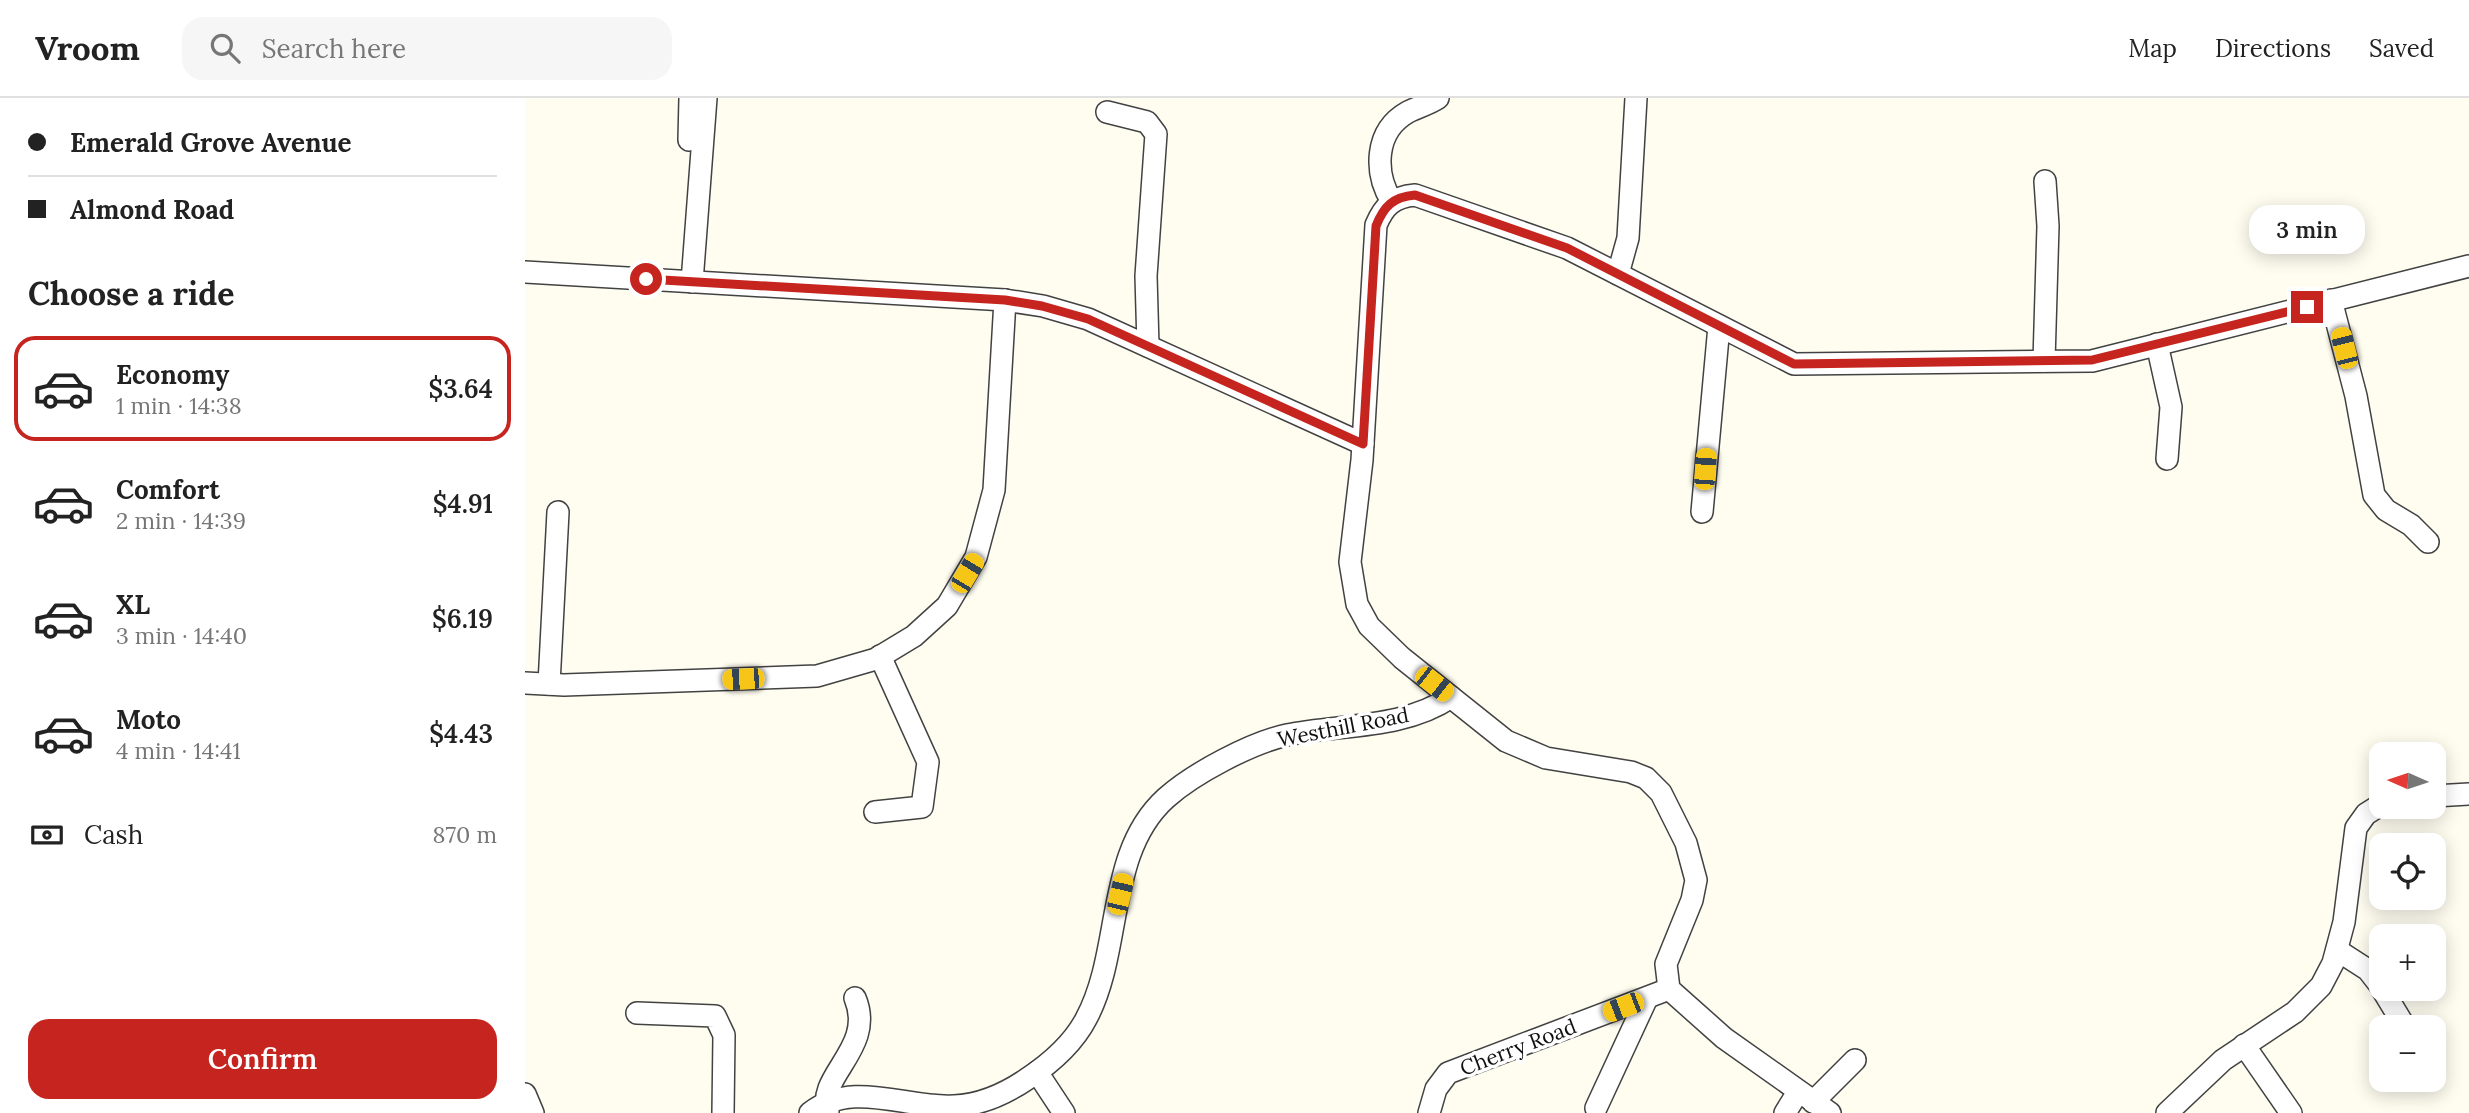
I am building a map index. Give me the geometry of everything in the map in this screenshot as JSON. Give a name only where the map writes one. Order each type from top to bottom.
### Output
[{"type":"street","points":[[684,282],[690,98]]},
{"type":"street","points":[[684,282],[706,98]]},
{"type":"street","points":[[1392,202],[1381,185],[1379,151],[1391,126],[1407,113],[1438,98]]},
{"type":"street","points":[[1618,274],[1628,238],[1636,98]]},
{"type":"street","points":[[1107,112],[1147,122],[1156,134],[1146,276],[1147,346]]},
{"type":"street","points":[[2044,361],[2048,238],[2045,181]]},
{"type":"street","points":[[1813,1102],[1691,1012],[1669,989],[1666,964],[1692,900],[1696,880],[1686,843],[1661,793],[1646,778],[1631,772],[1546,758],[1519,748],[1490,730],[1402,658],[1369,626],[1357,604],[1350,562],[1363,444],[1376,226],[1384,207],[1402,197],[1415,195],[1567,248],[1794,364],[2092,360],[2469,266]]},
{"type":"street","points":[[525,272],[1005,300],[1042,306],[1088,319],[1363,444]]},
{"type":"street","points":[[525,683],[817,676],[880,656],[914,636],[947,606],[977,557],[994,490],[1005,300]]},
{"type":"street","points":[[2331,300],[2356,396],[2374,495],[2386,510],[2411,525],[2428,542]]},
{"type":"street","points":[[1702,512],[1719,326]]},
{"type":"street","points":[[2157,344],[2171,407],[2167,459]]},
{"type":"street","points":[[549,684],[558,512]]},
{"type":"street","points":[[875,812],[922,807],[928,762],[880,656]]},
{"type":"street","name":"Westhill Road","points":[[822,1110],[845,1097],[866,1096],[925,1105],[965,1105],[1002,1094],[1037,1072],[1072,1040],[1091,1011],[1108,956],[1128,861],[1149,818],[1165,799],[1207,771],[1270,740],[1395,719],[1418,713],[1451,697]]},
{"type":"street","points":[[2447,795],[2469,794]]},
{"type":"street","points":[[2167,1113],[2192,1086],[2313,996],[2327,975],[2337,950],[2344,922],[2356,828],[2369,812]]},
{"type":"street","points":[[2337,950],[2369,971]]},
{"type":"street","name":"Cherry Road","points":[[1429,1113],[1436,1089],[1448,1073],[1669,989]]},
{"type":"street","points":[[822,1110],[860,1032],[862,1020],[855,998]]},
{"type":"street","points":[[1596,1108],[1647,998]]},
{"type":"street","points":[[637,1013],[715,1016],[725,1043],[723,1113]]},
{"type":"street","points":[[2244,1045],[2291,1113]]},
{"type":"street","points":[[1785,1113],[1813,1102],[1855,1060]]},
{"type":"street","points":[[1037,1072],[1064,1113]]},
{"type":"street","points":[[525,1094],[533,1113]]},
{"type":"route","points":[[646,279],[1005,300],[1042,306],[1088,319],[1363,444],[1376,226],[1384,207],[1402,197],[1415,195],[1567,248],[1794,364],[2092,360],[2307,307]]}]
